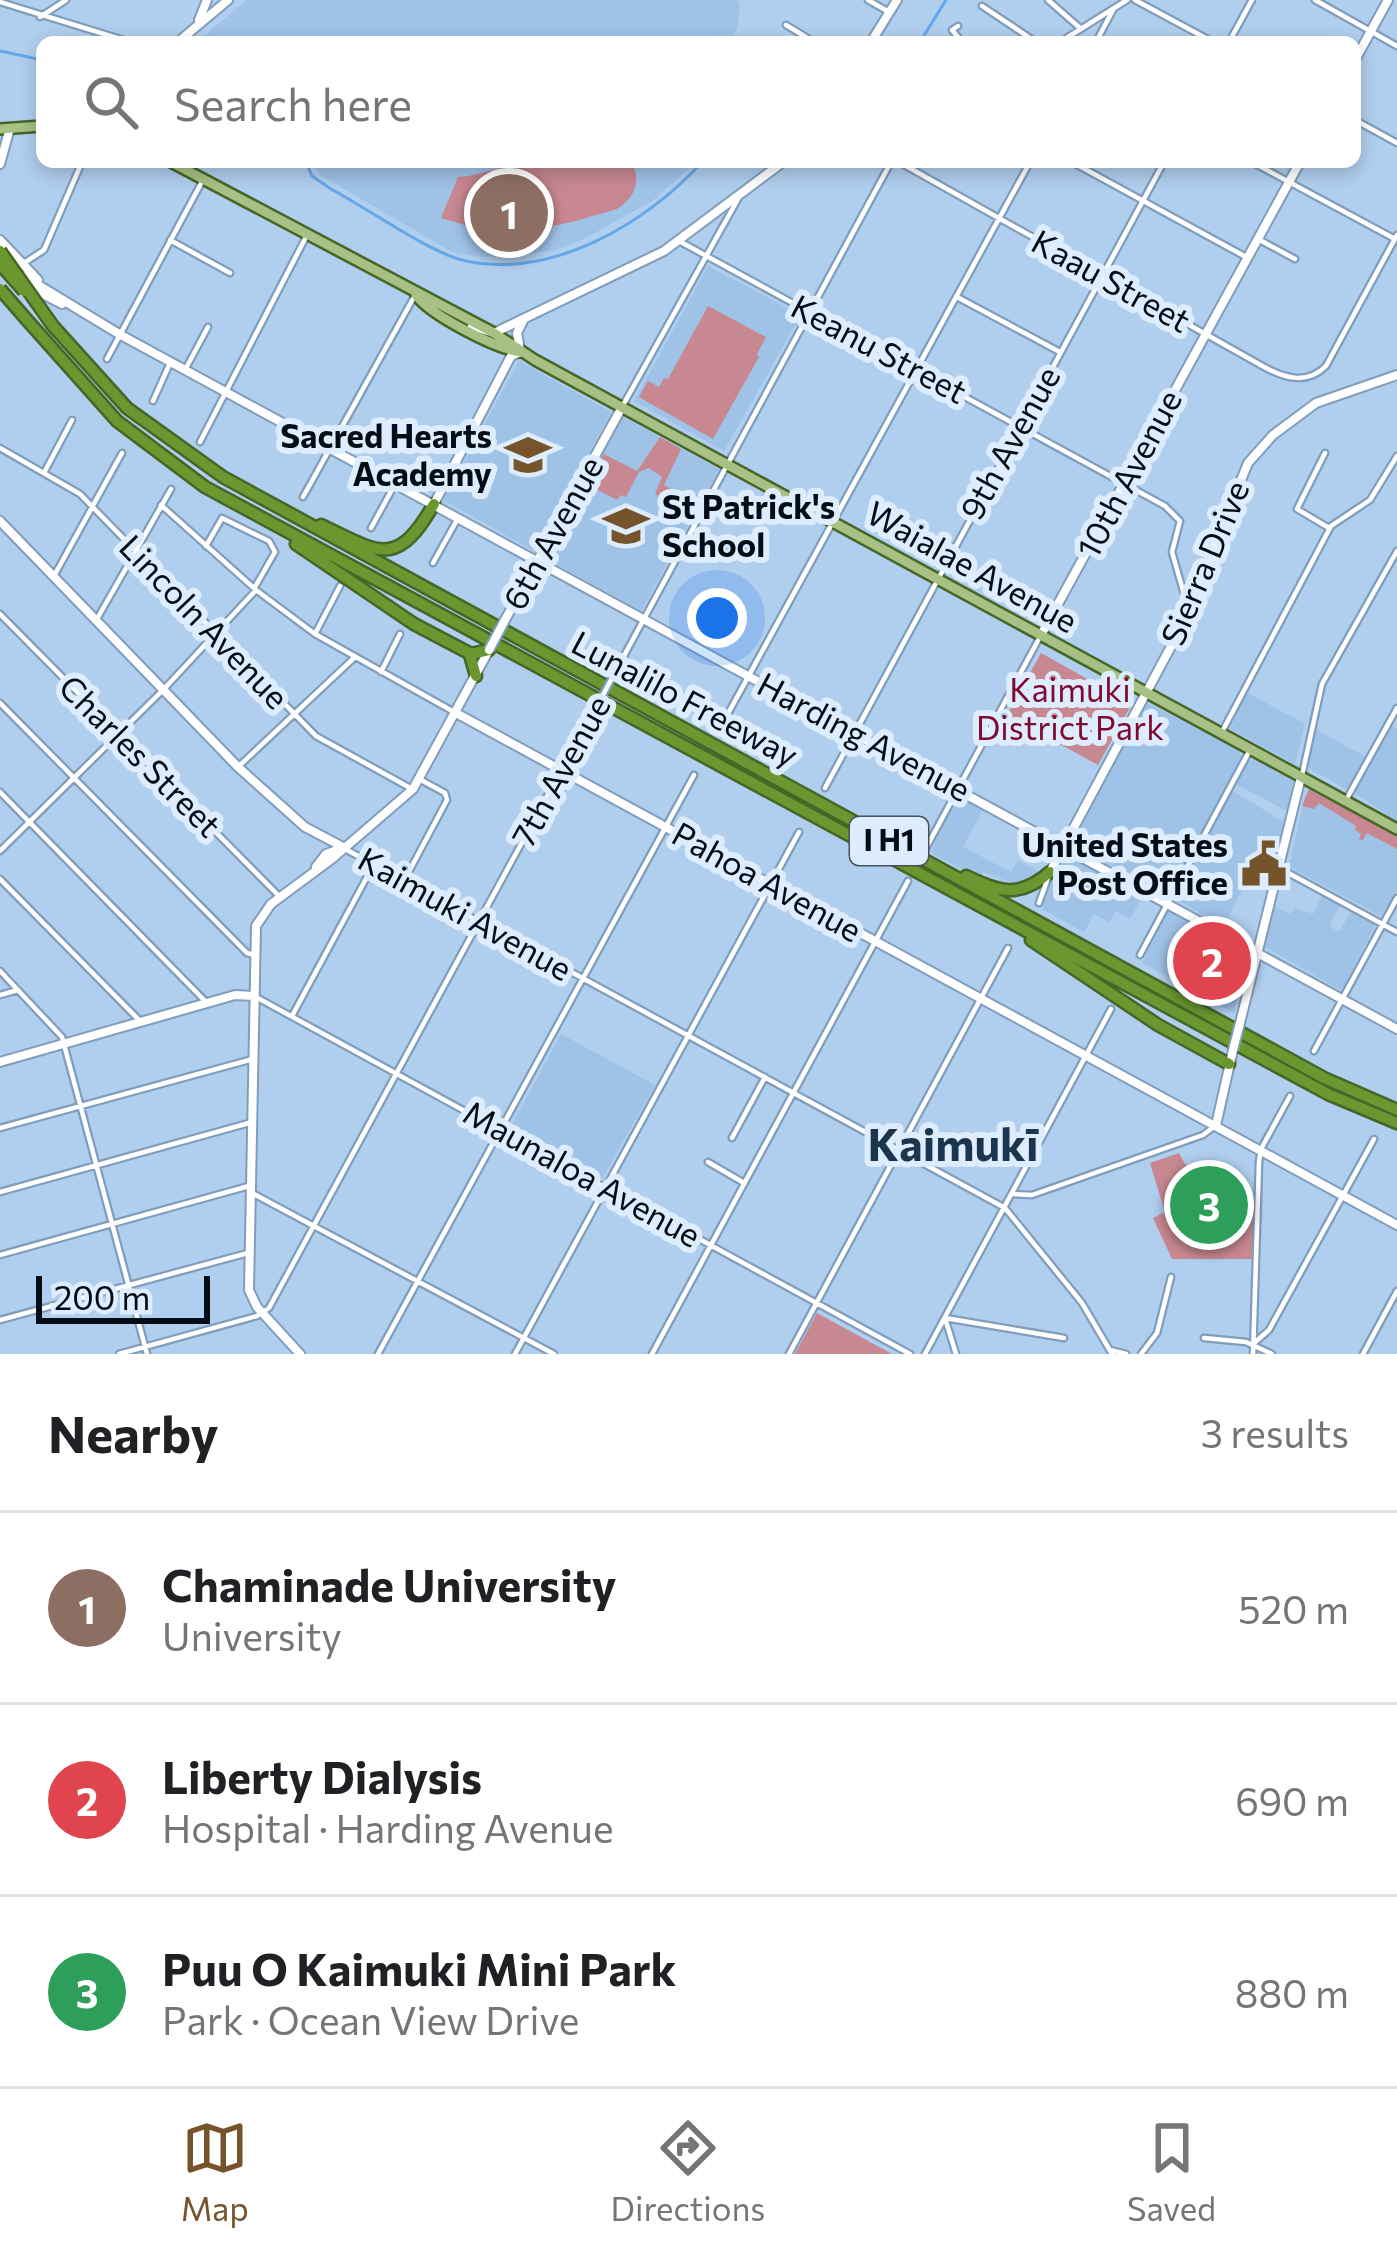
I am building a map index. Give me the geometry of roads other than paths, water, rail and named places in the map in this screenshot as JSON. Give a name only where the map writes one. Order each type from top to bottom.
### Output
[{"type":"highway","points":[[0,250],[53,326]]},
{"type":"highway","name":"Lunalilo Freeway","points":[[2,266],[127,408],[241,488],[1324,1078],[1397,1110]]},
{"type":"highway","name":"Lunalilo Freeway","points":[[0,293],[98,403],[185,474],[1328,1094],[1397,1124]]},
{"type":"highway","points":[[241,488],[383,550],[409,543],[434,504]]},
{"type":"highway","points":[[254,514],[402,616],[468,652],[478,655],[489,650]]},
{"type":"highway","points":[[468,652],[475,660],[476,676]]},
{"type":"highway","points":[[824,805],[1000,891],[1025,890],[1050,872]]},
{"type":"highway","points":[[988,911],[1158,1025],[1229,1064]]},
{"type":"main road","points":[[5,129],[36,126]]},
{"type":"main road","name":"Waialae Avenue","points":[[183,168],[494,333],[1397,829]]},
{"type":"main road","name":"Waialae Avenue","points":[[416,295],[438,313],[502,348],[520,351]]},
{"type":"street","points":[[40,16],[66,0]]},
{"type":"street","points":[[195,27],[208,0]]},
{"type":"street","points":[[868,0],[890,13]]},
{"type":"street","points":[[875,36],[897,0]]},
{"type":"street","points":[[1048,0],[1080,29]]},
{"type":"street","points":[[1069,36],[1128,0],[1202,36]]},
{"type":"street","points":[[1232,36],[1252,0]]},
{"type":"street","points":[[1315,0],[1397,46]]},
{"type":"street","points":[[1361,50],[1388,0]]},
{"type":"street","points":[[0,2],[109,36]]},
{"type":"street","points":[[185,36],[223,2]]},
{"type":"street","points":[[982,7],[1027,36]]},
{"type":"street","points":[[1099,36],[1115,7]]},
{"type":"street","points":[[785,26],[803,36]]},
{"type":"street","points":[[957,36],[952,30],[958,26]]},
{"type":"street","points":[[1361,123],[1397,143]]},
{"type":"street","points":[[0,164],[5,129]]},
{"type":"street","points":[[2,266],[32,260],[44,250],[79,168]]},
{"type":"street","points":[[438,313],[494,333],[640,265],[679,242],[776,168]]},
{"type":"street","name":"7th Avenue","points":[[262,1314],[892,168]]},
{"type":"street","name":"Kaau Street","points":[[906,168],[1285,376],[1309,377],[1326,366],[1396,237]]},
{"type":"street","points":[[718,730],[1027,168]]},
{"type":"street","points":[[1083,168],[1247,257]]},
{"type":"street","name":"9th Avenue","points":[[825,788],[1161,168]]},
{"type":"street","points":[[1263,168],[1396,237]]},
{"type":"street","name":"10th Avenue","points":[[925,850],[1296,168]]},
{"type":"street","points":[[107,358],[204,178]]},
{"type":"street","name":"6th Avenue","points":[[262,1314],[250,1290],[248,1252],[258,921],[280,897],[420,780],[738,199]]},
{"type":"street","points":[[200,442],[306,237]]},
{"type":"street","points":[[1258,239],[1295,259]]},
{"type":"street","points":[[0,240],[42,291]]},
{"type":"street","points":[[170,240],[230,273]]},
{"type":"street","name":"Keanu Street","points":[[679,242],[1157,500],[1180,520],[1172,552],[1189,611]]},
{"type":"street","name":"Harding Avenue","points":[[2,266],[224,392],[1397,1029]]},
{"type":"street","points":[[0,293],[42,291]]},
{"type":"street","points":[[303,496],[416,295]]},
{"type":"street","points":[[957,296],[1060,352]]},
{"type":"street","points":[[434,504],[512,355],[520,351],[518,331],[528,316]]},
{"type":"street","points":[[185,370],[208,327]]},
{"type":"street","points":[[153,401],[171,362]]},
{"type":"street","name":"Sierra Drive","points":[[1050,872],[1189,611],[1234,490],[1261,447],[1322,400],[1397,375]]},
{"type":"street","points":[[45,471],[71,420]]},
{"type":"street","name":"Lincoln Avenue","points":[[0,448],[80,494],[316,736],[413,789]]},
{"type":"street","points":[[54,577],[122,453]]},
{"type":"street","points":[[1324,453],[1297,509],[1329,528]]},
{"type":"street","points":[[1221,732],[1329,528],[1370,500],[1397,456]]},
{"type":"street","points":[[371,528],[394,484]]},
{"type":"street","points":[[97,620],[171,489]]},
{"type":"street","name":"Pahoa Avenue","points":[[161,505],[255,589],[315,634],[1397,1225]]},
{"type":"street","points":[[0,851],[216,634],[255,589],[274,555],[274,547],[222,518],[206,546]]},
{"type":"street","points":[[433,562],[458,518]]},
{"type":"street","name":"Kaimuki Avenue","points":[[0,521],[286,812],[325,838],[1005,1208]]},
{"type":"street","points":[[1012,1194],[1032,1195],[1203,1135],[1216,1125],[1322,684],[1397,551]]},
{"type":"street","points":[[315,634],[340,586]]},
{"type":"street","name":"Charles Street","points":[[0,614],[280,897]]},
{"type":"street","points":[[381,672],[400,634]]},
{"type":"street","points":[[238,767],[355,657]]},
{"type":"street","points":[[0,703],[254,956]]},
{"type":"street","points":[[1346,800],[1397,709]]},
{"type":"street","points":[[1140,955],[1251,748]]},
{"type":"street","points":[[378,1354],[694,776]]},
{"type":"street","points":[[404,880],[447,800],[445,793],[420,780]]},
{"type":"street","points":[[0,792],[208,1003]]},
{"type":"street","points":[[515,1354],[799,832]]},
{"type":"street","points":[[325,838],[326,854]]},
{"type":"street","name":"6th Avenue","points":[[313,872],[326,854],[343,847]]},
{"type":"street","points":[[292,1016],[374,864]]},
{"type":"street","points":[[1279,868],[1397,932]]},
{"type":"street","points":[[1039,903],[1050,872]]},
{"type":"street","points":[[0,879],[141,1022]]},
{"type":"street","points":[[652,1354],[908,881]]},
{"type":"street","points":[[1314,1051],[1397,898]]},
{"type":"street","points":[[789,1354],[1008,948]]},
{"type":"street","points":[[0,971],[57,1028],[146,1351]]},
{"type":"street","points":[[0,995],[18,990]]},
{"type":"street","points":[[0,1062],[235,995],[254,996]]},
{"type":"street","name":"Maunaloa Avenue","points":[[254,996],[910,1354]]},
{"type":"street","points":[[925,1354],[1111,1009]]},
{"type":"street","points":[[0,1128],[253,1058]]},
{"type":"street","points":[[732,1138],[765,1077]]},
{"type":"street","points":[[1253,1354],[1261,1149],[1290,1096]]},
{"type":"street","points":[[0,1192],[251,1123]]},
{"type":"street","points":[[1253,1344],[1269,1330],[1374,1139]]},
{"type":"street","points":[[707,1162],[744,1183]]},
{"type":"street","points":[[0,1255],[250,1189],[554,1354]]},
{"type":"street","points":[[1005,1208],[1082,1303],[1111,1352],[1126,1354]]},
{"type":"street","points":[[0,1320],[248,1252]]},
{"type":"street","points":[[1141,1354],[1156,1333],[1171,1277]]},
{"type":"street","points":[[1363,1354],[1397,1291]]},
{"type":"street","points":[[119,1354],[146,1351],[262,1314],[299,1354]]},
{"type":"street","points":[[945,1318],[1064,1338]]},
{"type":"street","points":[[945,1318],[956,1354]]},
{"type":"street","points":[[1204,1338],[1253,1344],[1272,1354]]},
{"type":"waterway","points":[[924,36],[946,0]]},
{"type":"waterway","points":[[0,51],[36,59]]},
{"type":"waterway","points":[[309,168],[331,189],[415,239],[462,260],[495,264],[562,255],[594,242],[653,206],[696,168]]},
{"type":"place","name":"Chaminade University","points":[[509,213]]},
{"type":"place","name":"Sacred Hearts Academy","points":[[528,455]]},
{"type":"place","name":"St Patrick's School","points":[[626,526]]},
{"type":"place","name":"United States Post Office","points":[[1264,864]]},
{"type":"place","name":"Liberty Dialysis","points":[[1212,961]]},
{"type":"place","name":"Puu O Kaimuki Mini Park","points":[[1209,1205]]},
{"type":"district","name":"Kaimukī","points":[[953,1145]]},
{"type":"park label","name":"Kaimuki District Park","points":[[1070,709]]}]
